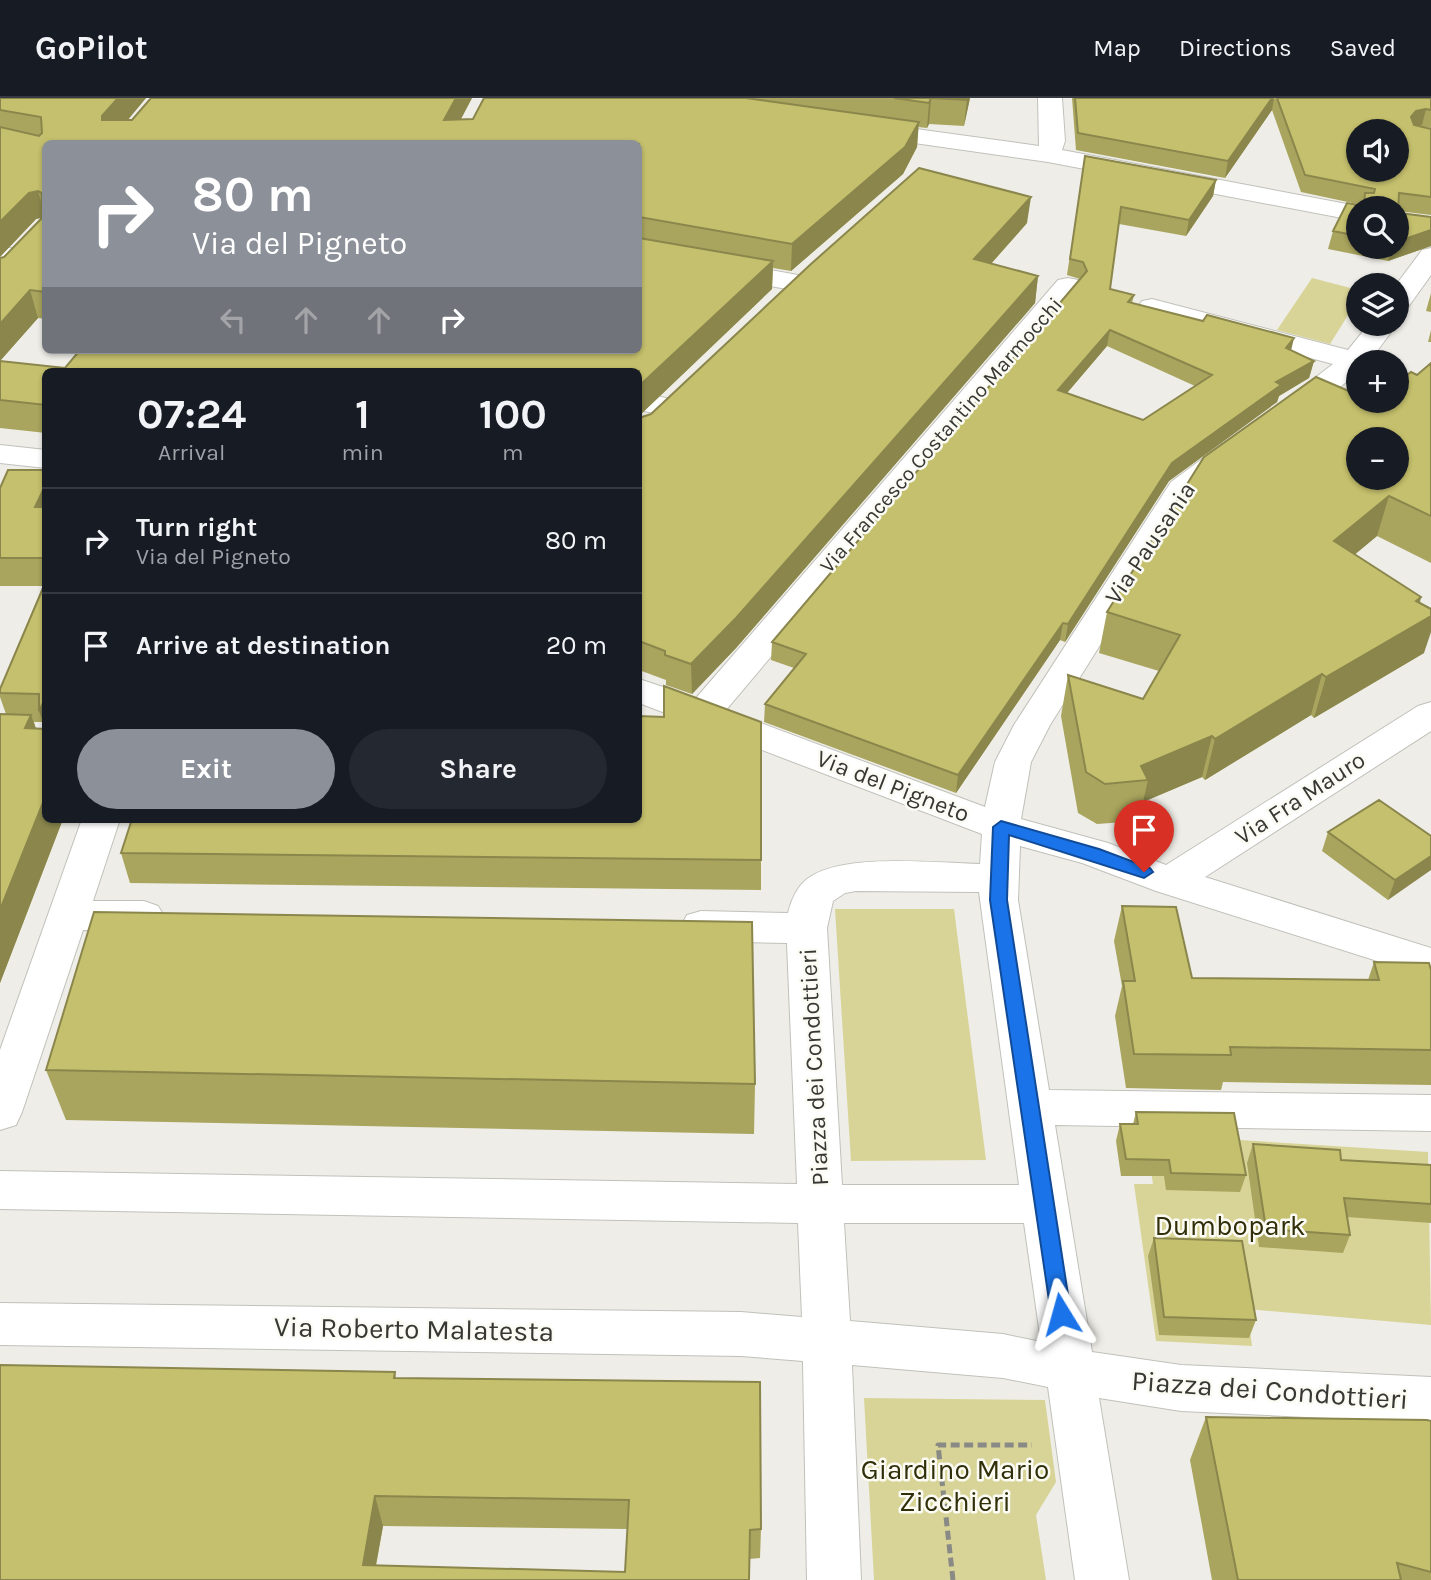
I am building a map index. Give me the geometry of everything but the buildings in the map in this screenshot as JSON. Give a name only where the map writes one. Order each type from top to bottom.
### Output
[{"type":"street","points":[[1048,155],[1053,141],[1050,98]]},
{"type":"street","points":[[846,127],[942,150],[1048,155],[1346,211]]},
{"type":"street","points":[[0,277],[25,252]]},
{"type":"street","points":[[642,254],[808,274],[778,302]]},
{"type":"street","points":[[1409,286],[1431,256]]},
{"type":"street","name":"Via Francesco Costantino Marmocchi","points":[[703,713],[1068,286]]},
{"type":"street","points":[[1152,307],[1346,358]]},
{"type":"street","name":"Via Pausania","points":[[1363,350],[1374,336]]},
{"type":"street","name":"Via Pausania","points":[[1001,827],[1013,762],[1032,725],[1182,489],[1199,474],[1273,424],[1346,367]]},
{"type":"street","points":[[0,454],[42,459]]},
{"type":"street","name":"Via del Pigneto","points":[[642,691],[1001,827],[1094,853],[1170,881],[1431,962]]},
{"type":"street","name":"Via Fra Mauro","points":[[1170,881],[1431,714]]},
{"type":"street","points":[[0,1112],[100,823]]},
{"type":"street","points":[[1001,827],[998,900],[1102,1580]]},
{"type":"street","name":"Piazza dei Condottieri","points":[[998,878],[856,877],[835,880],[821,887],[813,898],[807,928],[821,1204],[1046,1203]]},
{"type":"street","points":[[69,915],[179,917]]},
{"type":"street","points":[[661,926],[807,928]]},
{"type":"street","points":[[1030,1107],[1431,1113]]},
{"type":"street","points":[[0,1190],[821,1204],[834,1580]]},
{"type":"street","name":"Via Roberto Malatesta","points":[[0,1324],[713,1334],[827,1342]]},
{"type":"street","name":"Piazza dei Condottieri","points":[[827,1342],[1003,1356],[1109,1378],[1193,1389],[1431,1401]]},
{"type":"path","points":[[953,1580],[938,1445],[1038,1445]]},
{"type":"green space","points":[[1312,278],[1346,287],[1346,318],[1330,344],[1277,330]]},
{"type":"green space","points":[[835,909],[954,909],[986,1160],[851,1161]]},
{"type":"green space","name":"Dumbopark","points":[[1145,1134],[1428,1152],[1431,1325],[1247,1309],[1252,1346],[1156,1341],[1134,1184],[1153,1184]]},
{"type":"green space","name":"Giardino Mario Zicchieri","points":[[864,1398],[1045,1400],[1056,1482],[1036,1515],[1046,1580],[874,1580]]},
{"type":"route","points":[[1061,1314],[998,900],[1001,827],[1094,853],[1144,872]]}]
